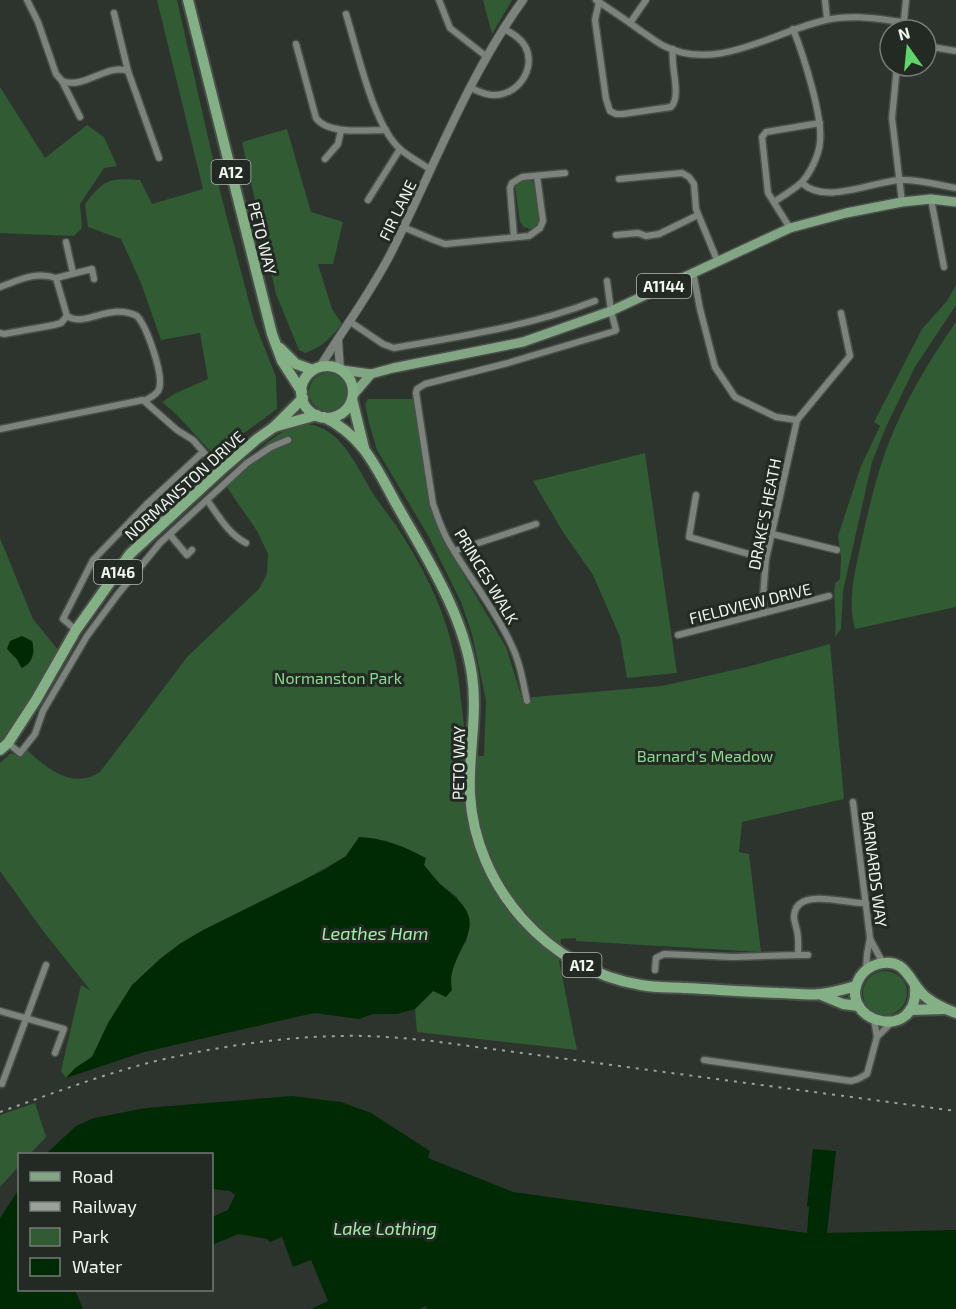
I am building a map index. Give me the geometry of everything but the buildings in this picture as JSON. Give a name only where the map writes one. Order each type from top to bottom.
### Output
[{"type":"highway","name":"PETO WAY","points":[[188,0],[275,343],[282,361],[302,395]]},
{"type":"highway","points":[[275,343],[296,364],[316,369]]},
{"type":"highway","points":[[327,366],[341,370],[351,381],[352,397],[344,411],[331,417],[320,416],[308,408],[302,395],[304,380],[316,369],[327,366]]},
{"type":"highway","name":"NORMANSTON DRIVE","points":[[4,746],[36,700],[76,630],[130,554],[220,471],[274,427],[302,395]]},
{"type":"highway","name":"PETO WAY","points":[[352,397],[364,448],[443,587],[466,648],[472,676],[474,709],[470,780],[477,836],[485,862],[503,896],[529,927],[567,957],[604,974],[640,985],[819,994],[856,986]]},
{"type":"highway","name":"PETO WAY","points":[[320,416],[343,428],[364,448]]},
{"type":"highway","name":"NORMANSTON DRIVE","points":[[274,427],[320,416]]},
{"type":"highway","points":[[915,986],[914,1003],[910,1010],[899,1020],[892,1022],[874,1020],[865,1015],[856,997],[856,986],[866,970],[883,963],[896,964],[909,973],[915,986],[925,997],[944,1009]]},
{"type":"highway","name":"PETO WAY","points":[[819,994],[843,1004],[859,1006]]},
{"type":"highway","points":[[910,1010],[944,1009],[956,1012]]},
{"type":"main road","name":"A1144","points":[[341,370],[371,374],[531,340],[611,311],[790,228],[902,202],[931,199],[956,202]]},
{"type":"main road","points":[[352,397],[371,374]]},
{"type":"street","points":[[27,0],[38,22],[56,74],[62,81],[80,117]]},
{"type":"street","points":[[440,0],[450,28],[487,57]]},
{"type":"street","name":"FIR LANE","points":[[316,369],[376,280],[487,57],[503,28],[523,0]]},
{"type":"street","points":[[630,23],[646,0]]},
{"type":"street","points":[[825,0],[827,19]]},
{"type":"street","points":[[904,18],[906,0]]},
{"type":"street","points":[[673,50],[676,96],[675,103],[671,107],[623,114],[610,111],[606,99],[595,20],[597,1],[664,46],[700,55],[722,53],[827,19],[856,17],[878,19]]},
{"type":"street","points":[[114,13],[128,71],[159,158]]},
{"type":"street","points":[[346,14],[376,110],[386,130],[400,149],[431,170]]},
{"type":"street","points":[[471,88],[485,94],[501,95],[512,90],[524,79],[528,64],[526,48],[518,38],[503,28]]},
{"type":"street","points":[[774,202],[802,183],[814,162],[820,142],[820,123],[804,59],[793,29]]},
{"type":"street","points":[[296,44],[316,118],[323,124],[341,130],[386,130]]},
{"type":"street","points":[[938,48],[956,51]]},
{"type":"street","points":[[62,81],[73,84],[116,70],[128,71]]},
{"type":"street","points":[[896,78],[892,118],[902,202]]},
{"type":"street","points":[[790,228],[768,193],[762,137],[766,132],[820,123]]},
{"type":"street","points":[[324,159],[338,144],[341,130]]},
{"type":"street","points":[[369,200],[400,149]]},
{"type":"street","points":[[514,237],[510,188],[512,183],[522,177],[565,173]]},
{"type":"street","points":[[619,179],[686,174],[694,184],[698,215],[717,260]]},
{"type":"street","points":[[403,227],[446,244],[529,236],[540,228],[543,221],[537,176]]},
{"type":"street","points":[[802,183],[809,189],[828,193],[899,180],[956,188]]},
{"type":"street","points":[[931,199],[944,267]]},
{"type":"street","points":[[615,235],[659,234],[698,215]]},
{"type":"street","points":[[66,242],[73,273]]},
{"type":"street","points":[[0,287],[33,275],[45,274],[56,278],[92,269],[94,279]]},
{"type":"street","points":[[693,272],[715,367],[735,397],[776,417],[797,420],[850,356],[841,313]]},
{"type":"street","points":[[56,278],[67,316]]},
{"type":"street","points":[[608,281],[611,311]]},
{"type":"street","points":[[349,321],[383,344],[394,348],[516,326],[595,301]]},
{"type":"street","points":[[0,429],[134,401],[145,401],[158,392],[160,385],[150,339],[138,316],[120,310],[77,320],[67,316]]},
{"type":"street","name":"PRINCES WALK","points":[[527,701],[512,645],[502,625],[454,551],[433,504],[417,388],[615,331],[611,311]]},
{"type":"street","points":[[566,312],[572,326]]},
{"type":"street","points":[[0,333],[54,325],[67,316]]},
{"type":"street","points":[[338,338],[341,370]]},
{"type":"street","points":[[145,401],[177,430],[193,440],[220,471]]},
{"type":"street","name":"DRAKE'S HEATH","points":[[764,614],[766,559],[797,420]]},
{"type":"street","points":[[4,746],[20,753],[28,743],[43,711],[87,636],[118,594],[156,549],[258,454],[288,440]]},
{"type":"street","points":[[76,630],[63,619],[93,560],[147,504],[203,452]]},
{"type":"street","points":[[696,495],[689,537],[766,559]]},
{"type":"street","points":[[207,500],[226,527],[238,539],[246,543]]},
{"type":"street","points":[[147,504],[165,523]]},
{"type":"street","points":[[454,551],[536,524]]},
{"type":"street","points":[[772,534],[837,550]]},
{"type":"street","points":[[170,535],[187,555],[192,550]]},
{"type":"street","points":[[146,540],[156,549]]},
{"type":"street","name":"FIELDVIEW DRIVE","points":[[678,635],[829,597]]},
{"type":"street","name":"BARNARDS WAY","points":[[853,802],[870,938],[866,970]]},
{"type":"street","points":[[798,955],[798,934],[794,917],[801,903],[816,898],[857,904],[866,903]]},
{"type":"street","name":"BARNARDS WAY","points":[[870,938],[883,963]]},
{"type":"street","points":[[655,970],[656,958],[664,954],[733,957],[808,955]]},
{"type":"street","points":[[2,1084],[46,965]]},
{"type":"street","points":[[0,1011],[64,1029],[55,1053]]},
{"type":"street","points":[[704,1060],[851,1081],[867,1074],[877,1037],[874,1020]]},
{"type":"street","points":[[877,1037],[892,1022]]},
{"type":"green space","points":[[157,0],[177,0],[221,195],[254,321],[276,377],[277,409],[214,455],[162,402],[208,379],[200,333],[161,340],[141,283],[121,239],[88,227],[85,204],[103,185],[121,179],[140,180],[152,204],[203,189]]},
{"type":"green space","points":[[483,0],[512,0],[492,34]]},
{"type":"green space","points":[[0,87],[45,158],[87,125],[104,137],[117,166],[104,168],[80,204],[82,228],[74,236],[0,233]]},
{"type":"green space","points":[[287,129],[311,212],[343,222],[333,264],[318,264],[332,309],[342,324],[326,342],[305,353],[299,350],[276,294],[242,142]]},
{"type":"green space","points":[[525,179],[530,179],[533,183],[539,202],[539,222],[537,226],[530,229],[524,227],[520,222],[515,186]]},
{"type":"green space","points":[[956,285],[956,305],[915,367],[872,462],[843,591],[841,629],[835,637],[834,596],[835,583],[840,579],[841,557],[838,536],[861,466],[880,426],[874,422],[922,329],[947,301]]},
{"type":"green space","points":[[956,322],[956,607],[855,629],[852,608],[854,575],[882,461],[908,400]]},
{"type":"green space","points":[[328,373],[342,378],[347,392],[342,406],[328,411],[314,406],[309,392],[314,378]]},
{"type":"green space","points":[[368,399],[413,399],[429,503],[448,548],[506,647],[522,698],[662,686],[747,667],[830,644],[844,799],[742,822],[739,852],[749,854],[761,952],[576,941],[576,938],[561,939],[559,961],[577,1050],[417,1032],[415,1009],[433,991],[450,981],[456,959],[467,940],[457,897],[440,884],[424,865],[360,837],[346,856],[304,880],[66,1078],[61,1071],[81,985],[91,991],[43,931],[0,871],[0,763],[11,753],[19,756],[26,749],[53,771],[69,778],[88,778],[100,772],[188,656],[259,589],[267,574],[268,554],[257,531],[224,483],[277,436],[301,425],[313,425],[333,435],[349,453],[376,499],[395,524],[431,587],[448,630],[454,652],[464,721],[462,755],[484,756],[486,700],[472,634],[461,602],[429,537],[377,450],[365,404]]},
{"type":"green space","points":[[645,453],[677,673],[627,678],[620,637],[593,575],[563,532],[533,481]]},
{"type":"green space","points":[[0,538],[33,619],[59,651],[18,722],[0,743]],"holes":[[[32,641],[34,652],[21,668],[17,659],[12,655]]]},
{"type":"green space","points":[[885,971],[900,978],[907,993],[900,1008],[885,1015],[870,1008],[863,993],[870,978]]},
{"type":"green space","points":[[35,1103],[46,1137],[31,1153],[18,1153],[18,1167],[0,1187],[0,1115]]},
{"type":"water","points":[[22,636],[32,641],[33,649],[31,660],[22,668],[7,649],[10,641]]},
{"type":"water","name":"Leathes Ham","points":[[359,837],[393,843],[426,858],[424,865],[466,910],[469,929],[453,968],[452,990],[446,997],[433,991],[415,1009],[397,1014],[373,1014],[359,1019],[315,1013],[296,1017],[144,1052],[66,1078],[75,1068],[92,1057],[108,1023],[132,985],[161,958],[203,930],[326,869],[346,856]]},
{"type":"water","name":"Lake Lothing","points":[[292,1096],[341,1102],[371,1113],[430,1151],[428,1158],[513,1192],[807,1233],[809,1207],[807,1206],[813,1149],[836,1151],[827,1233],[956,1230],[956,1309],[427,1309],[426,1306],[420,1309],[311,1309],[328,1301],[311,1260],[293,1267],[282,1237],[270,1242],[267,1239],[238,1234],[213,1245],[213,1217],[228,1210],[235,1195],[230,1191],[213,1189],[213,1153],[47,1153],[76,1126],[94,1118],[146,1108]]},
{"type":"water","points":[[18,1191],[18,1291],[75,1291],[83,1309],[0,1309],[0,1218]]},
{"type":"railway","points":[[0,1112],[116,1072],[179,1056],[271,1041],[353,1036],[432,1041],[956,1111]]},
{"type":"park label","name":"Normanston Park","points":[[338,677]]},
{"type":"park label","name":"Barnard's Meadow","points":[[705,755]]}]
